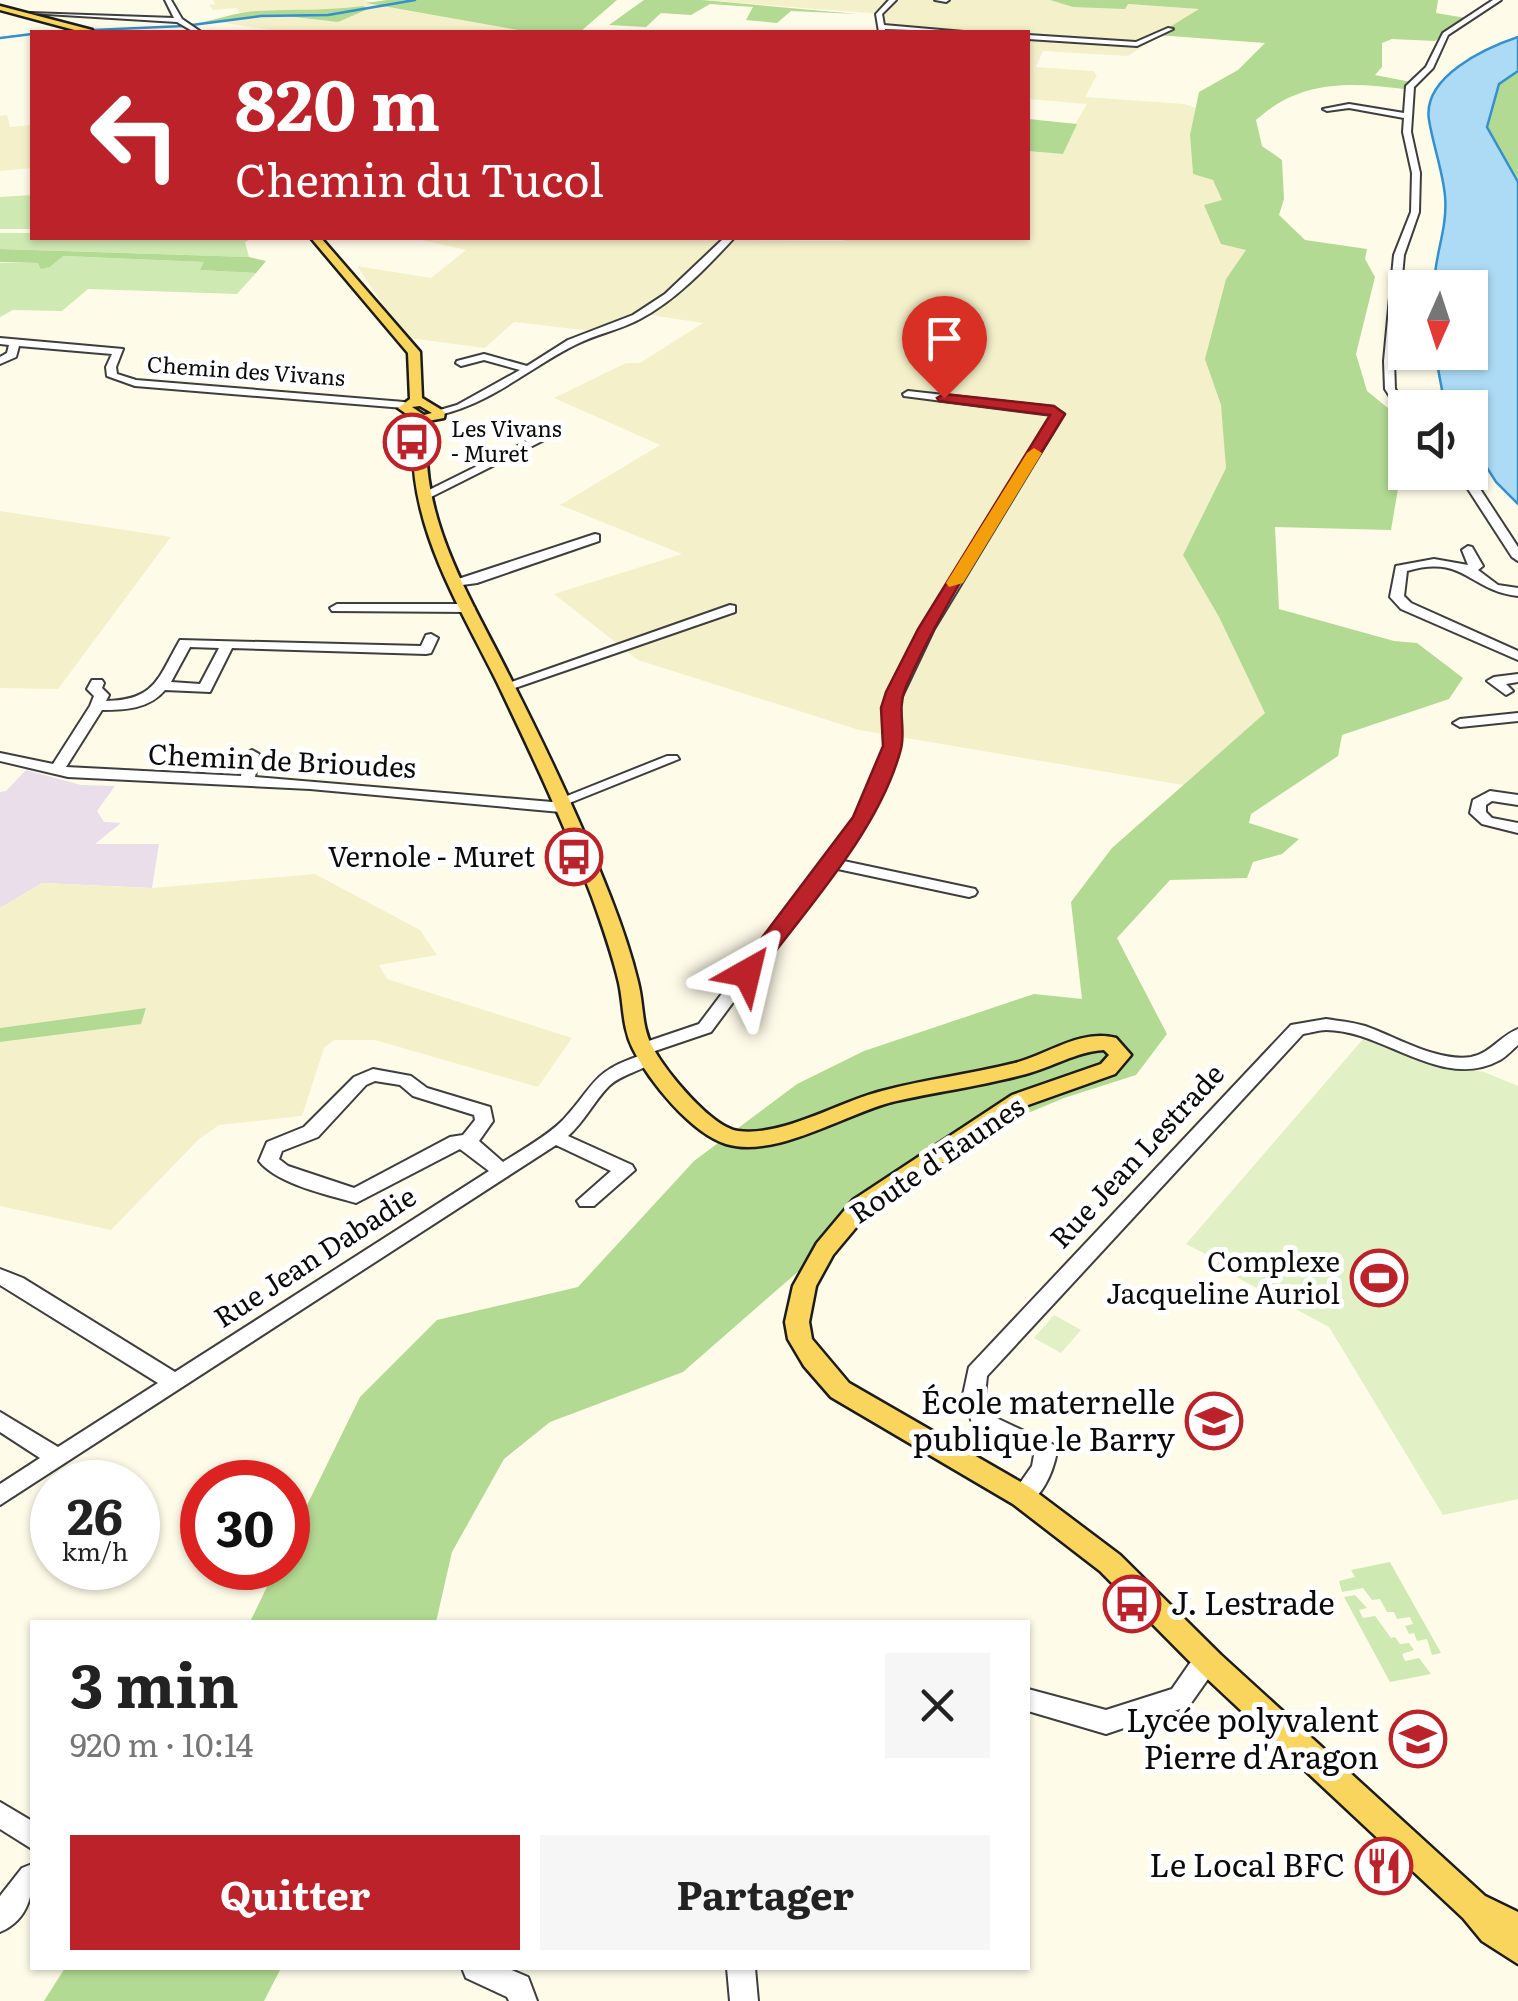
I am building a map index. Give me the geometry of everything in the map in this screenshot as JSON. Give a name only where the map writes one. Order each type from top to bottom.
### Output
[{"type":"main road","points":[[0,8],[81,30]]},
{"type":"main road","points":[[318,240],[414,352],[410,403],[422,419],[436,417],[439,412],[410,403]]},
{"type":"main road","name":"Route d'Eaunes","points":[[422,419],[424,495],[432,531],[508,686],[612,923],[630,988],[633,1023],[646,1054],[710,1128],[748,1140],[779,1135],[852,1107],[923,1087],[1024,1068],[1079,1045],[1094,1042],[1117,1048],[1121,1055],[1108,1069],[1020,1100],[861,1206],[839,1227],[807,1278],[799,1309],[799,1338],[840,1390],[1022,1496],[1110,1563],[1212,1664],[1474,1907],[1493,1930],[1518,1948]]},
{"type":"main road","name":"Route d'Eaunes","points":[[1474,1907],[1518,1929]]},
{"type":"street","points":[[168,0],[176,17]]},
{"type":"street","points":[[882,30],[879,14],[893,0]]},
{"type":"street","points":[[938,0],[946,0]]},
{"type":"street","points":[[1391,390],[1399,255],[1416,212],[1416,172],[1406,116],[1410,86],[1428,68],[1444,34],[1498,0]]},
{"type":"street","points":[[77,8],[176,17],[195,30]]},
{"type":"street","points":[[33,12],[176,17]]},
{"type":"street","points":[[1030,37],[1143,44],[1170,29]]},
{"type":"street","points":[[1327,109],[1349,106],[1406,116]]},
{"type":"street","points":[[439,412],[460,406],[530,370],[572,342],[637,317],[668,296],[727,240]]},
{"type":"street","name":"Chemin des Vivans","points":[[0,341],[119,351],[111,367],[112,376],[135,383],[410,403]]},
{"type":"street","points":[[0,361],[12,355],[14,343]]},
{"type":"street","points":[[461,363],[484,357],[530,370]]},
{"type":"street","name":"Rue Jean Dabadie","points":[[0,1496],[555,1137],[571,1124],[604,1077],[705,1028],[862,818],[892,746],[890,708],[895,692],[927,629],[1058,414],[1054,410],[908,394]]},
{"type":"street","points":[[424,495],[552,433]]},
{"type":"street","points":[[1475,490],[1518,556]]},
{"type":"street","points":[[455,582],[472,580],[595,538]]},
{"type":"street","points":[[1468,550],[1477,566],[1467,570],[1412,564],[1401,569],[1397,596],[1406,606],[1518,656]]},
{"type":"street","points":[[1467,570],[1486,586],[1518,592]]},
{"type":"street","points":[[337,608],[468,608]]},
{"type":"street","points":[[508,686],[730,609]]},
{"type":"street","points":[[310,648],[316,631]]},
{"type":"street","points":[[96,706],[138,705],[163,686],[185,643],[426,650],[430,638]]},
{"type":"street","points":[[163,686],[205,689],[227,645]]},
{"type":"street","points":[[1506,691],[1494,681],[1518,678]]},
{"type":"street","points":[[57,770],[102,695],[94,688],[98,682]]},
{"type":"street","points":[[1460,722],[1518,717]]},
{"type":"street","points":[[248,782],[252,754]]},
{"type":"street","name":"Chemin de Brioudes","points":[[0,757],[57,770],[560,805]]},
{"type":"street","points":[[560,805],[672,759]]},
{"type":"street","points":[[1518,800],[1490,796],[1478,803],[1478,813],[1487,821],[1518,828]]},
{"type":"street","points":[[830,863],[969,892]]},
{"type":"street","name":"Rue Jean Lestrade","points":[[1022,1496],[1043,1469],[1046,1451],[982,1420],[974,1395],[977,1373],[1297,1028],[1316,1023],[1353,1026],[1433,1058],[1467,1063],[1502,1055],[1518,1035]]},
{"type":"street","points":[[468,1142],[484,1121],[483,1112],[420,1092],[405,1080],[382,1074],[360,1081],[311,1132],[274,1147],[268,1161],[281,1171],[356,1196],[457,1142],[468,1142],[501,1170]]},
{"type":"street","points":[[555,1137],[625,1170],[587,1201]]},
{"type":"street","points":[[0,1278],[16,1283],[173,1381]]},
{"type":"street","points":[[0,1422],[57,1458]]},
{"type":"street","points":[[1030,1701],[1106,1722],[1180,1698],[1200,1671],[1212,1664]]},
{"type":"street","points":[[0,1814],[30,1835]]},
{"type":"street","points":[[0,1918],[30,1880]]},
{"type":"street","points":[[480,1970],[518,1987],[523,2001]]},
{"type":"shaded area","points":[[213,0],[363,0],[519,30],[272,30],[218,22],[196,26],[241,16],[237,8],[213,10],[209,5],[215,4]]},
{"type":"shaded area","points":[[702,0],[1050,0],[1073,7],[1127,4],[1201,9],[1128,56],[1043,51],[1036,67],[1093,71],[1097,75],[1085,97],[1196,108],[1190,135],[1193,174],[1214,180],[1222,200],[1205,205],[1246,250],[1226,279],[1218,315],[1226,468],[1183,555],[1219,617],[1266,713],[1183,785],[859,730],[638,660],[554,594],[682,554],[560,505],[660,445],[554,398],[626,363],[640,363],[703,323],[643,314],[600,332],[514,322],[485,348],[410,338],[357,266],[431,278],[466,250],[422,240],[1030,240],[1030,151],[1063,154],[1067,138],[1087,104],[1030,99],[1030,30],[888,26],[882,14]]},
{"type":"shaded area","points":[[7,115],[10,127],[30,125],[30,168],[0,171],[0,116]]},
{"type":"shaded area","points":[[0,511],[171,537],[58,689],[0,688]]},
{"type":"shaded area","points":[[26,770],[81,785],[115,786],[97,811],[104,822],[121,823],[95,844],[159,844],[152,888],[42,883],[0,908],[0,792],[6,791]]},
{"type":"shaded area","points":[[315,874],[420,930],[437,955],[379,965],[387,979],[572,1038],[538,1087],[375,1040],[334,1040],[324,1048],[302,1116],[219,1125],[199,1139],[111,1230],[0,1206],[0,1042],[140,1024],[146,1009],[0,1028],[0,908],[42,883],[152,888]]},
{"type":"green space","points":[[617,0],[582,30],[518,30],[366,3]]},
{"type":"green space","points":[[644,0],[702,0],[857,14],[791,11],[777,23],[746,20],[753,7],[710,4],[691,15],[661,13],[646,27],[609,25]]},
{"type":"green space","points":[[1050,0],[1438,0],[1436,13],[1466,18],[1435,41],[1392,39],[1382,43],[1382,67],[1375,75],[1411,82],[1404,89],[1326,87],[1290,97],[1256,120],[1262,146],[1282,160],[1284,199],[1279,215],[1305,240],[1367,249],[1365,259],[1375,277],[1356,354],[1367,391],[1388,408],[1388,490],[1398,490],[1391,530],[1275,527],[1279,609],[1394,641],[1417,643],[1463,678],[1449,699],[1342,735],[1338,756],[1251,814],[1249,823],[1299,839],[1282,854],[1253,862],[1247,878],[1170,880],[1117,938],[1167,1034],[1136,1075],[1064,1098],[992,1128],[864,1214],[683,1372],[550,1422],[504,1459],[452,1552],[436,1620],[251,1620],[265,1590],[310,1590],[310,1499],[360,1397],[437,1320],[578,1287],[694,1161],[797,1084],[864,1051],[1034,994],[1082,999],[1071,902],[1112,848],[1265,713],[1219,617],[1183,555],[1226,468],[1221,405],[1205,359],[1226,279],[1246,250],[1221,244],[1204,205],[1222,200],[1213,180],[1193,174],[1190,135],[1199,92],[1238,70],[1265,43],[1157,35],[1199,9],[1128,4],[1125,9],[1073,7]]},
{"type":"green space","points":[[363,6],[368,9],[338,22],[278,15],[194,24],[250,12]]},
{"type":"green space","points":[[1518,71],[1518,182],[1487,127],[1499,84]]},
{"type":"green space","points":[[1030,119],[1077,124],[1063,154],[1030,151]]},
{"type":"green space","points":[[30,195],[30,229],[0,229],[0,197]]},
{"type":"green space","points":[[0,233],[30,233],[30,240],[248,240],[245,242],[249,257],[0,249]]},
{"type":"green space","points":[[0,249],[249,257],[266,261],[256,273],[200,270],[204,262],[63,256],[41,269],[38,263],[0,262]]},
{"type":"green space","points":[[62,256],[205,262],[201,270],[256,273],[237,294],[88,289],[62,311],[13,310],[0,317],[0,263],[38,263],[50,267]]},
{"type":"green space","points":[[146,1008],[141,1024],[0,1042],[0,1028]]},
{"type":"green space","name":"Complexe Jacqueline Auriol","points":[[1364,1038],[1437,1065],[1484,1072],[1518,1086],[1518,1499],[1443,1515],[1329,1327],[1216,1266],[1219,1261],[1186,1244]]},
{"type":"green space","points":[[1054,1315],[1081,1330],[1061,1353],[1034,1338]]},
{"type":"green space","points":[[1390,1562],[1441,1653],[1432,1655],[1427,1639],[1417,1641],[1414,1633],[1409,1634],[1405,1626],[1413,1624],[1410,1617],[1397,1619],[1394,1612],[1387,1612],[1380,1599],[1372,1600],[1363,1588],[1342,1592],[1339,1581],[1355,1577],[1351,1570]]},
{"type":"green space","points":[[1355,1595],[1367,1608],[1359,1610],[1363,1618],[1375,1616],[1391,1638],[1395,1637],[1400,1644],[1409,1643],[1414,1650],[1402,1654],[1405,1661],[1419,1658],[1431,1674],[1390,1682],[1344,1597]]},
{"type":"green space","points":[[64,1970],[280,1970],[264,2001],[44,2001]]},
{"type":"water","points":[[1518,37],[1518,71],[1499,84],[1487,127],[1518,182],[1518,504],[1488,469],[1488,390],[1442,390],[1438,370],[1488,370],[1488,270],[1435,270],[1445,196],[1429,105],[1445,78],[1489,49]]},
{"type":"waterway","points":[[192,25],[261,16],[328,15],[415,0]]},
{"type":"waterway","points":[[93,30],[184,26]]},
{"type":"waterway","points":[[0,38],[30,34]]},
{"type":"slow traffic","points":[[955,583],[1034,453]]},
{"type":"place","name":"Les Vivans - Muret","points":[[412,442]]},
{"type":"place","name":"Vernole - Muret","points":[[574,857]]},
{"type":"place","name":"Complexe Jacqueline Auriol","points":[[1379,1278]]},
{"type":"place","name":"École maternelle publique le Barry","points":[[1214,1421]]},
{"type":"place","name":"J. Lestrade","points":[[1132,1604]]},
{"type":"place","name":"Lycée polyvalent Pierre d'Aragon","points":[[1418,1739]]},
{"type":"place","name":"Le Local BFC","points":[[1384,1866]]},
{"type":"route","points":[[747,973],[862,818],[892,746],[890,708],[895,692],[927,629],[1058,414],[1054,410],[944,398]]}]
